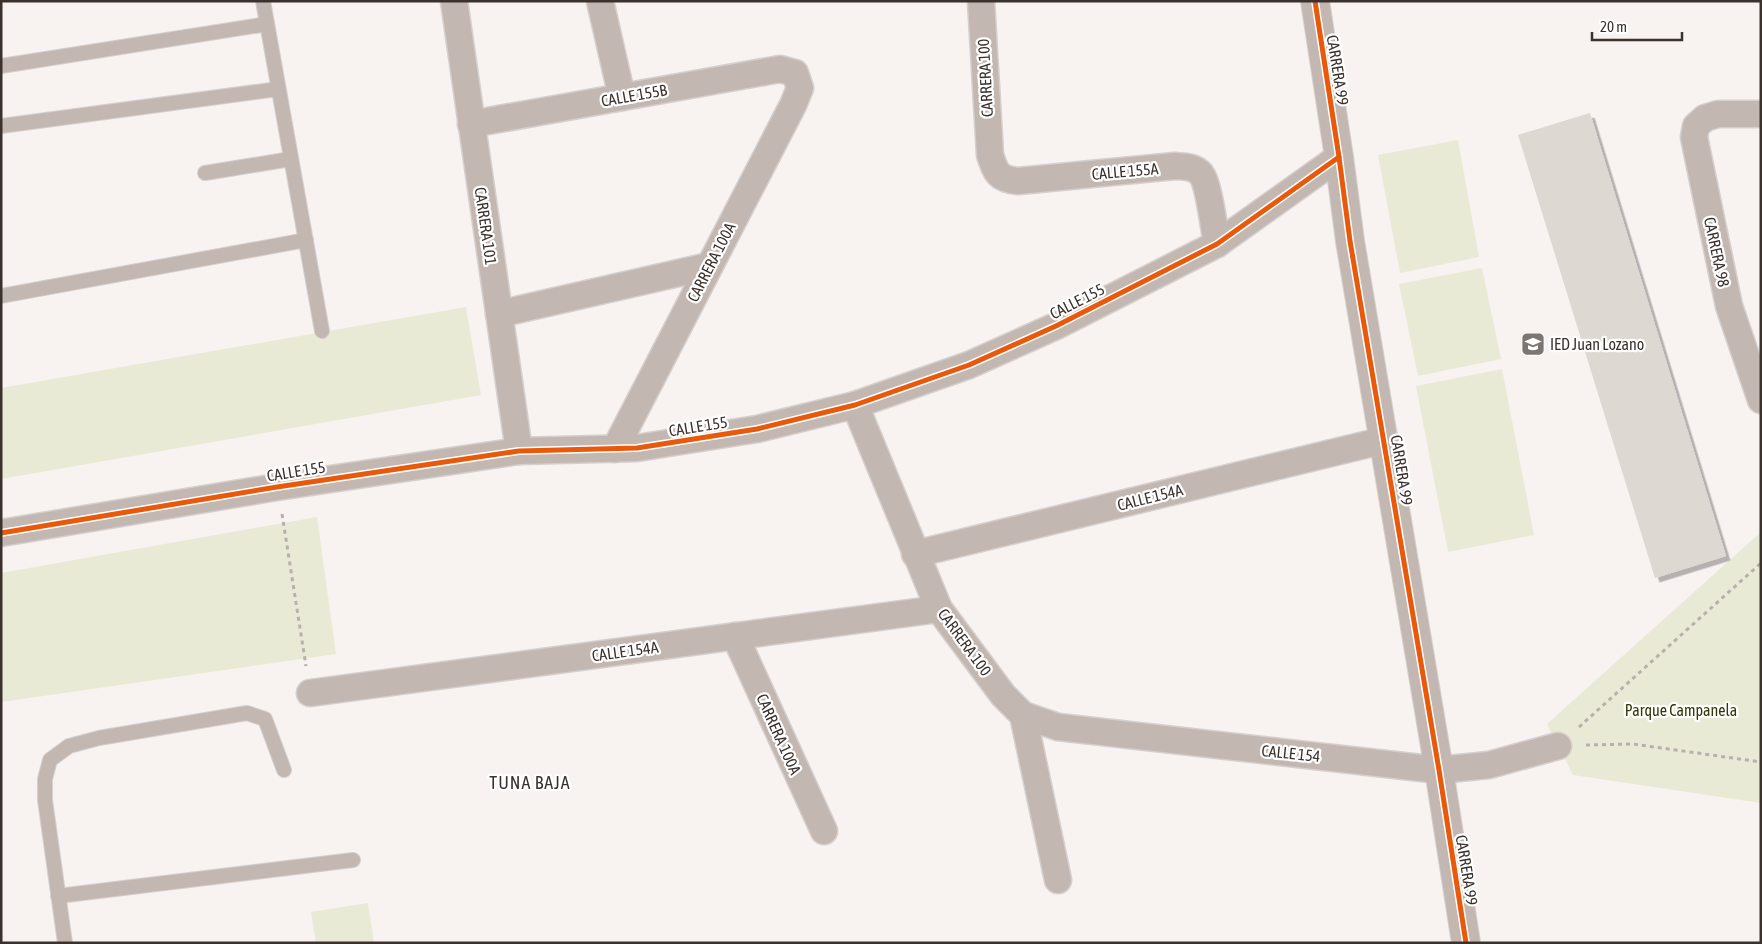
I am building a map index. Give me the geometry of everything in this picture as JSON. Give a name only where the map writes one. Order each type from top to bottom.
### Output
[{"type":"street","name":"CARRERA 101","points":[[454,1],[518,451]]},
{"type":"street","points":[[600,1],[622,97]]},
{"type":"street","name":"CARRERA 100","points":[[981,1],[990,155]]},
{"type":"street","name":"CARRERA 99","points":[[1315,1],[1350,241],[1439,770],[1466,943]]},
{"type":"street","name":"CALLE 155B","points":[[471,124],[780,69],[795,73]]},
{"type":"street","name":"CARRERA 100A","points":[[615,449],[793,105],[800,88],[795,73]]},
{"type":"street","name":"CARRERA 98","points":[[1761,114],[1718,114],[1705,118],[1696,126],[1694,138],[1729,306],[1761,400]]},
{"type":"street","name":"CALLE 155A","points":[[990,155],[995,171],[1006,179],[1018,181],[1175,166],[1190,167],[1201,174],[1206,188],[1216,244]]},
{"type":"street","name":"CALLE 155","points":[[1,533],[277,486],[518,451],[637,448],[757,429],[855,405],[969,365],[1056,326],[1216,244],[1339,157]]},
{"type":"street","points":[[499,314],[709,266]]},
{"type":"street","name":"CARRERA 100","points":[[855,405],[939,609],[1003,695],[1023,715]]},
{"type":"street","name":"CALLE 154A","points":[[915,554],[1384,440]]},
{"type":"street","name":"CALLE 154A","points":[[310,693],[939,609]]},
{"type":"street","name":"CARRERA 100A","points":[[735,636],[824,831]]},
{"type":"street","points":[[1023,715],[1058,880]]},
{"type":"street","name":"CALLE 154","points":[[1023,715],[1058,727],[1439,770],[1489,765],[1558,746]]},
{"type":"lane","points":[[262,1],[322,331]]},
{"type":"lane","points":[[1,66],[267,24]]},
{"type":"lane","points":[[1,126],[278,89]]},
{"type":"lane","points":[[204,173],[291,159]]},
{"type":"lane","points":[[1,296],[306,240]]},
{"type":"lane","points":[[64,943],[45,800],[45,779],[50,760],[69,746],[99,738],[247,713],[265,719],[284,770]]},
{"type":"lane","points":[[58,896],[353,860]]},
{"type":"path","points":[[277,486],[310,693]]},
{"type":"path","points":[[1558,746],[1761,563]]},
{"type":"path","points":[[1558,746],[1634,744],[1761,762]]},
{"type":"green space","points":[[1458,140],[1479,257],[1400,273],[1378,155]]},
{"type":"green space","points":[[1482,268],[1501,359],[1418,376],[1399,284]]},
{"type":"green space","points":[[466,307],[481,395],[1,479],[1,388]]},
{"type":"green space","points":[[1502,369],[1534,535],[1448,552],[1416,386]]},
{"type":"green space","points":[[317,517],[336,654],[1,702],[1,573]]},
{"type":"green space","name":"Parque Campanela","points":[[1761,532],[1761,803],[1573,775],[1547,724]]},
{"type":"green space","points":[[368,903],[374,943],[316,943],[311,912]]},
{"type":"building","points":[[1590,113],[1726,556],[1655,578],[1518,135]]},
{"type":"cycle path","points":[[1315,1],[1350,241],[1439,770],[1466,943]]},
{"type":"cycle path","points":[[1,533],[277,487],[519,451],[637,448],[757,429],[855,405],[969,365],[1056,326],[1217,244],[1339,157]]},
{"type":"place","name":"IED Juan Lozano","points":[[1533,344]]},
{"type":"district","name":"TUNA BAJA","points":[[530,782]]}]
